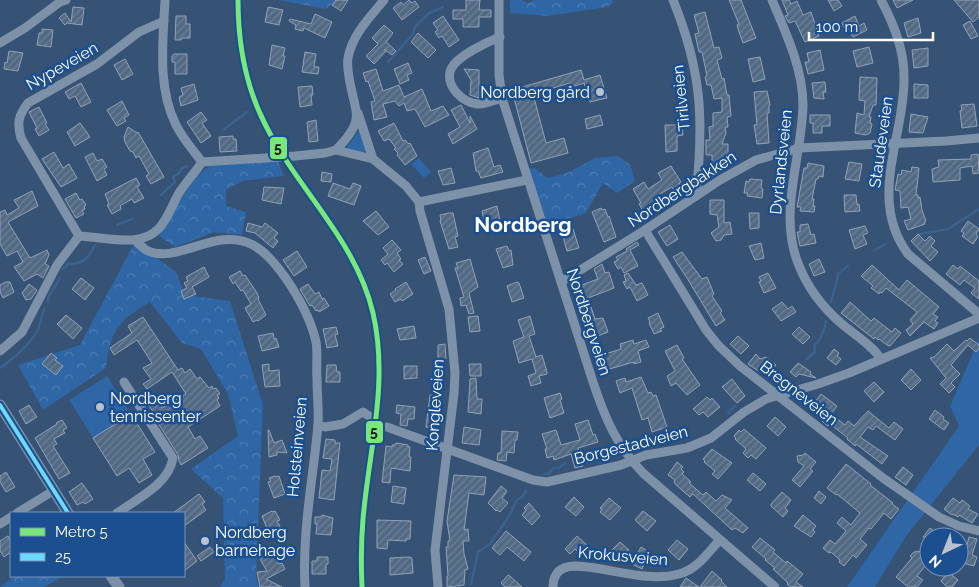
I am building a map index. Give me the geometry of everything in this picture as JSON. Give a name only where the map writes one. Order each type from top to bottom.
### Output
[{"type":"main road","points":[[0,405],[67,512]]},
{"type":"street","points":[[0,43],[25,28],[60,2],[66,0]]},
{"type":"street","points":[[165,0],[163,67],[167,100],[182,136],[202,162]]},
{"type":"street","points":[[373,159],[350,86],[348,58],[354,41],[365,23],[384,0]]},
{"type":"street","name":"Nordbergveien","points":[[500,0],[499,81],[502,98],[601,405],[615,437],[632,461],[775,587]]},
{"type":"street","name":"Tirilveien","points":[[673,0],[689,43],[700,100],[700,156],[696,196]]},
{"type":"street","name":"Dyrlandsveien","points":[[772,0],[792,53],[801,86],[803,103],[790,225],[797,262],[810,288],[824,306],[881,359]]},
{"type":"street","name":"Staudeveien","points":[[881,0],[896,31],[904,66],[903,101],[889,186],[888,204],[890,217],[902,246],[916,261],[979,316]]},
{"type":"street","name":"Nypeveien","points":[[80,236],[74,230],[21,138],[18,126],[20,112],[28,103],[97,64],[139,32],[164,21]]},
{"type":"street","points":[[500,37],[484,43],[456,62],[450,70],[450,77],[455,91],[468,102],[479,104],[502,98]]},
{"type":"street","points":[[0,352],[22,332],[29,322],[57,265],[80,236],[135,240],[146,237],[157,230],[170,215],[179,193],[202,162],[295,156],[336,150],[350,135],[355,124],[357,110]]},
{"type":"street","name":"Nordbergbakken","points":[[561,282],[740,168],[756,160],[799,148],[979,138]]},
{"type":"street","name":"Kongleveien","points":[[336,150],[373,159],[406,186],[419,202],[420,212],[444,289],[452,328],[454,387],[435,550],[438,587]]},
{"type":"street","points":[[419,202],[527,180]]},
{"type":"street","name":"Bregneveien","points":[[645,230],[713,339],[740,366],[883,478],[931,513],[959,526],[979,532]]},
{"type":"street","name":"Holsteinveien","points":[[135,240],[147,250],[158,253],[170,253],[223,239],[252,244],[264,252],[290,285],[312,329],[317,353],[318,425],[308,505],[304,563],[305,587]]},
{"type":"street","name":"Borgestadveien","points":[[387,426],[543,482],[612,468],[646,455],[687,448],[716,434],[754,405],[776,395],[833,379],[979,316]]},
{"type":"street","points":[[118,512],[157,485],[168,473],[173,458],[124,382]]},
{"type":"street","points":[[318,425],[325,427],[343,424],[360,412],[367,413],[372,418]]},
{"type":"street","points":[[19,512],[53,491]]},
{"type":"street","name":"Krokusveien","points":[[553,587],[554,579],[559,571],[568,566],[647,576],[681,574],[695,566],[720,540]]},
{"type":"green space","points":[[278,0],[336,0],[326,9]]},
{"type":"green space","points":[[510,0],[522,0],[527,3],[534,0],[612,0],[614,2],[607,7],[548,16],[510,13]]},
{"type":"green space","points":[[360,129],[366,151],[346,148]]},
{"type":"green space","points":[[618,156],[630,164],[635,181],[617,193],[603,183],[586,213],[546,226],[528,169],[534,168],[548,178],[569,172],[595,158]]},
{"type":"green space","points":[[419,158],[431,172],[424,178],[411,164]]},
{"type":"green space","points":[[235,161],[278,161],[284,176],[242,181],[226,190],[226,206],[246,212],[242,235],[214,232],[175,247],[159,236],[190,186],[197,177],[212,165]]},
{"type":"green space","points":[[135,242],[176,272],[185,295],[230,301],[263,405],[256,578],[259,587],[220,587],[225,579],[223,498],[191,469],[238,436],[228,394],[201,349],[182,343],[150,302],[130,315],[118,328],[110,345],[106,368],[43,410],[18,365],[80,345]]},
{"type":"green space","points":[[979,339],[979,445],[906,536],[875,587],[847,587],[959,426],[950,406]]},
{"type":"green space","name":"Nordberg tennissenter","points":[[107,376],[131,414],[93,438],[69,400]]},
{"type":"green space","points":[[13,577],[62,577],[44,587],[0,587]]},
{"type":"building","points":[[336,0],[348,0],[341,11],[332,5]]},
{"type":"building","points":[[409,0],[412,3],[415,1],[419,7],[402,20],[393,8],[401,2],[403,5]]},
{"type":"building","points":[[466,0],[480,0],[479,10],[491,10],[491,17],[479,17],[479,27],[463,27],[463,19],[453,19],[453,10],[466,10]]},
{"type":"building","points":[[729,0],[741,0],[756,38],[743,43],[737,25],[739,24]]},
{"type":"building","points":[[782,0],[789,0],[791,4],[797,1],[803,15],[811,12],[819,36],[805,42],[795,21],[789,23],[785,16],[788,15]]},
{"type":"building","points":[[828,0],[838,0],[842,6],[834,11]]},
{"type":"building","points":[[893,0],[913,0],[897,8]]},
{"type":"building","points":[[954,0],[979,0],[979,17],[973,22]]},
{"type":"building","points":[[73,7],[84,8],[82,25],[67,23],[65,25],[59,18],[65,13],[71,22]]},
{"type":"building","points":[[268,7],[283,10],[279,25],[265,22]]},
{"type":"building","points":[[705,12],[714,48],[719,47],[722,58],[717,60],[722,79],[724,78],[727,95],[729,95],[731,116],[727,117],[728,127],[725,127],[726,133],[722,144],[728,144],[726,162],[712,163],[712,155],[706,155],[706,140],[710,140],[709,127],[713,126],[713,113],[722,112],[722,98],[714,99],[711,85],[707,85],[702,52],[699,52],[695,34],[699,33],[694,15]]},
{"type":"building","points":[[315,14],[332,22],[325,38],[304,28],[303,31],[295,29],[296,25],[289,21],[290,19],[311,24]]},
{"type":"building","points":[[176,16],[186,16],[186,24],[190,24],[190,38],[175,40]]},
{"type":"building","points":[[443,16],[459,40],[449,47],[442,36],[439,38],[435,32],[438,30],[433,23]]},
{"type":"building","points":[[855,16],[859,26],[864,23],[867,30],[853,37],[849,29],[846,31],[842,23]]},
{"type":"building","points":[[918,18],[921,33],[908,37],[904,23]]},
{"type":"building","points":[[970,21],[978,36],[971,39],[963,25]]},
{"type":"building","points":[[384,25],[393,33],[386,42],[396,51],[392,55],[384,49],[386,51],[374,64],[366,56],[378,44],[372,38]]},
{"type":"building","points":[[42,29],[53,30],[51,47],[37,45],[39,33],[42,33]]},
{"type":"building","points":[[418,33],[436,50],[428,58],[411,42]]},
{"type":"building","points":[[272,45],[285,48],[282,69],[269,65]]},
{"type":"building","points":[[869,47],[873,63],[857,67],[853,51]]},
{"type":"building","points":[[928,48],[928,66],[914,68],[912,50]]},
{"type":"building","points":[[820,50],[824,70],[808,74],[805,62],[809,62],[807,53]]},
{"type":"building","points":[[9,51],[23,53],[18,71],[4,69]]},
{"type":"building","points":[[305,52],[316,54],[314,67],[319,67],[318,74],[302,72]]},
{"type":"building","points":[[174,54],[187,54],[187,74],[175,74],[175,62],[172,62]]},
{"type":"building","points":[[760,57],[765,79],[753,82],[748,59]]},
{"type":"building","points":[[125,59],[133,74],[122,80],[114,65]]},
{"type":"building","points":[[408,63],[412,73],[407,75],[409,80],[400,84],[394,69]]},
{"type":"building","points":[[376,69],[383,91],[399,85],[404,97],[422,89],[431,111],[443,106],[449,115],[425,127],[415,109],[407,111],[404,103],[399,106],[395,101],[383,104],[387,117],[374,120],[371,102],[375,101],[363,73]]},
{"type":"building","points":[[464,69],[479,70],[479,98],[470,95],[471,80]]},
{"type":"building","points":[[581,70],[584,80],[600,75],[607,98],[590,102],[584,83],[571,87],[570,83],[533,94],[546,143],[564,138],[568,153],[531,163],[512,90]]},
{"type":"building","points":[[860,77],[877,78],[876,105],[873,105],[869,117],[871,117],[870,123],[872,124],[870,133],[866,135],[855,133],[857,113],[864,115],[865,101],[859,100]]},
{"type":"building","points":[[825,82],[826,92],[823,92],[824,99],[814,98],[812,83]]},
{"type":"building","points":[[81,83],[91,102],[81,107],[75,96],[69,99],[65,92]]},
{"type":"building","points":[[194,84],[198,100],[181,106],[179,97],[183,95],[181,88]]},
{"type":"building","points":[[914,84],[928,85],[928,98],[914,98]]},
{"type":"building","points":[[312,86],[312,105],[300,107],[298,87]]},
{"type":"building","points":[[767,91],[770,105],[769,113],[767,113],[769,143],[757,144],[754,125],[757,125],[754,92]]},
{"type":"building","points":[[122,101],[129,115],[124,118],[126,121],[117,126],[107,110]]},
{"type":"building","points":[[974,104],[977,126],[962,128],[961,105]]},
{"type":"building","points":[[461,105],[470,123],[470,116],[477,129],[453,144],[448,134],[460,127],[451,110]]},
{"type":"building","points":[[39,107],[49,130],[39,136],[29,112]]},
{"type":"building","points":[[201,112],[207,120],[202,123],[211,136],[201,143],[187,122]]},
{"type":"building","points":[[911,114],[928,117],[923,133],[909,132]]},
{"type":"building","points":[[600,115],[603,125],[587,129],[585,119]]},
{"type":"building","points":[[810,115],[830,115],[830,126],[822,126],[822,133],[813,133],[813,123],[810,123]]},
{"type":"building","points":[[316,120],[318,141],[309,142],[307,122]]},
{"type":"building","points":[[80,123],[90,137],[75,146],[67,132]]},
{"type":"building","points":[[394,123],[403,141],[405,140],[410,143],[417,156],[405,165],[397,155],[398,153],[394,149],[396,148],[389,139],[384,141],[378,131]]},
{"type":"building","points":[[665,125],[682,125],[683,135],[677,136],[677,151],[666,152]]},
{"type":"building","points":[[128,127],[138,132],[164,177],[151,184],[146,176],[149,174],[139,156],[136,158],[125,142],[124,137]]},
{"type":"building","points":[[233,136],[233,139],[236,139],[237,151],[220,152],[219,137]]},
{"type":"building","points":[[488,148],[494,167],[500,165],[503,172],[481,178],[478,171],[476,171],[473,153]]},
{"type":"building","points":[[54,152],[63,168],[69,164],[77,178],[61,187],[42,159]]},
{"type":"building","points":[[93,153],[97,161],[102,159],[107,167],[104,169],[107,175],[97,181],[85,157]]},
{"type":"building","points":[[978,154],[979,173],[973,174],[972,166],[960,168],[960,180],[933,182],[932,169],[939,167],[938,160],[971,159],[971,155]]},
{"type":"building","points":[[849,162],[862,164],[859,181],[845,179]]},
{"type":"building","points":[[808,163],[824,166],[823,177],[819,176],[816,179],[812,199],[814,199],[814,212],[800,211],[801,207],[797,207],[804,168],[807,168]]},
{"type":"building","points":[[671,166],[681,182],[679,183],[683,190],[676,194],[672,187],[658,195],[662,202],[653,208],[651,205],[643,211],[633,189],[644,182],[648,189],[662,180],[658,173]]},
{"type":"building","points":[[912,167],[919,168],[916,195],[918,195],[918,198],[920,197],[926,221],[924,222],[925,224],[908,230],[904,221],[911,219],[908,207],[901,208],[900,191],[895,190],[898,174],[901,175],[902,170],[911,172]]},
{"type":"building","points":[[451,168],[455,183],[443,185],[438,171]]},
{"type":"building","points":[[322,172],[332,174],[331,182],[321,181]]},
{"type":"building","points":[[136,178],[140,185],[137,187],[144,198],[134,203],[132,199],[120,206],[121,209],[112,214],[107,205],[109,204],[105,194]]},
{"type":"building","points":[[750,179],[762,180],[762,198],[747,196],[748,193],[744,193],[746,181],[749,182]]},
{"type":"building","points":[[333,183],[350,189],[353,183],[361,186],[354,205],[328,196]]},
{"type":"building","points":[[264,187],[284,188],[281,204],[262,200]]},
{"type":"building","points":[[32,191],[38,206],[8,222],[30,258],[47,250],[49,255],[45,264],[49,266],[43,278],[37,274],[24,281],[14,267],[23,262],[17,251],[7,256],[0,244],[0,212],[5,210],[7,215],[19,208],[14,200]]},
{"type":"building","points":[[76,193],[86,205],[82,211],[84,214],[76,218],[65,199]]},
{"type":"building","points":[[844,195],[856,195],[860,211],[845,212]]},
{"type":"building","points":[[710,200],[724,200],[724,223],[730,222],[732,234],[724,235],[721,240],[716,241],[711,233],[719,227],[717,215],[710,214]]},
{"type":"building","points":[[497,206],[501,226],[486,230],[482,211]]},
{"type":"building","points":[[601,208],[602,210],[605,209],[609,216],[616,237],[604,242],[592,212]]},
{"type":"building","points":[[376,211],[389,227],[378,235],[363,221]]},
{"type":"building","points":[[453,213],[458,236],[455,237],[458,247],[449,249],[440,221],[440,215]]},
{"type":"building","points":[[749,213],[759,213],[759,228],[750,229]]},
{"type":"building","points":[[968,221],[979,229],[976,234],[978,237],[973,244],[962,236],[964,233],[961,231]]},
{"type":"building","points":[[248,223],[262,227],[265,223],[278,233],[274,238],[278,241],[273,248],[255,233],[246,231]]},
{"type":"building","points":[[566,224],[569,230],[573,229],[579,248],[567,251],[562,233],[560,234],[558,227]]},
{"type":"building","points":[[808,224],[811,235],[814,234],[816,243],[800,246],[797,232],[800,232],[800,225]]},
{"type":"building","points":[[670,225],[678,239],[667,246],[658,232]]},
{"type":"building","points":[[865,226],[868,233],[863,235],[867,244],[855,249],[849,230]]},
{"type":"building","points":[[918,234],[925,241],[930,236],[935,241],[931,246],[938,252],[930,261],[911,241]]},
{"type":"building","points":[[392,240],[401,250],[397,253],[401,259],[399,260],[403,264],[394,272],[387,263],[385,265],[381,260],[388,254],[383,248]]},
{"type":"building","points":[[637,242],[639,245],[630,250],[638,266],[624,273],[621,267],[618,269],[614,262],[618,260],[616,257],[627,251],[626,249]]},
{"type":"building","points":[[761,243],[764,258],[755,260],[749,246]]},
{"type":"building","points":[[507,246],[509,251],[511,250],[513,265],[503,268],[496,249]]},
{"type":"building","points":[[297,251],[307,267],[294,276],[283,260]]},
{"type":"building","points":[[682,252],[702,279],[707,277],[714,294],[712,296],[722,311],[720,313],[725,320],[716,326],[673,257]]},
{"type":"building","points":[[425,257],[431,271],[424,274],[418,260]]},
{"type":"building","points":[[470,259],[478,287],[469,293],[474,313],[469,314],[466,305],[461,306],[460,298],[464,297],[455,268],[458,268],[456,263]]},
{"type":"building","points":[[819,259],[825,272],[814,276],[809,264]]},
{"type":"building","points":[[602,264],[605,273],[609,272],[614,288],[588,298],[595,319],[603,318],[608,332],[595,337],[589,325],[586,326],[578,293],[581,292],[579,286],[598,279],[594,269]]},
{"type":"building","points":[[872,265],[899,290],[907,280],[939,307],[933,314],[938,317],[935,321],[938,323],[934,329],[924,322],[910,336],[906,330],[913,324],[910,320],[917,312],[886,288],[879,294],[871,288],[873,286],[861,276]]},
{"type":"building","points":[[953,265],[958,269],[960,266],[979,281],[979,299],[971,293],[975,288],[964,280],[960,285],[946,274]]},
{"type":"building","points":[[204,267],[209,277],[192,287],[196,294],[184,299],[181,291],[187,288],[184,283],[188,281],[186,277]]},
{"type":"building","points":[[240,271],[243,276],[245,275],[257,293],[266,315],[258,321],[253,322],[245,308],[251,304],[243,290],[241,291],[235,282],[233,284],[229,277]]},
{"type":"building","points":[[628,273],[636,285],[642,283],[648,295],[637,301],[630,287],[627,289],[623,282],[626,281],[624,275]]},
{"type":"building","points":[[768,273],[776,288],[764,293],[759,277]]},
{"type":"building","points":[[81,278],[94,288],[85,300],[72,289]]},
{"type":"building","points":[[10,282],[14,292],[3,298],[0,292],[0,285]]},
{"type":"building","points":[[406,282],[413,294],[402,301],[401,299],[395,302],[390,294]]},
{"type":"building","points":[[517,282],[524,298],[512,302],[507,286]]},
{"type":"building","points":[[29,284],[37,290],[31,299],[26,300],[22,293]]},
{"type":"building","points":[[308,284],[315,294],[319,292],[322,299],[324,298],[329,306],[319,312],[312,305],[310,306],[300,289]]},
{"type":"building","points":[[782,302],[788,309],[792,306],[796,312],[781,321],[772,309]]},
{"type":"building","points":[[850,302],[871,321],[874,318],[892,332],[895,328],[901,333],[890,346],[875,337],[874,339],[841,313]]},
{"type":"building","points":[[658,313],[664,327],[660,329],[662,331],[654,334],[648,318]]},
{"type":"building","points":[[66,315],[82,328],[73,339],[57,324]]},
{"type":"building","points":[[478,316],[480,331],[470,332],[468,317]]},
{"type":"building","points":[[530,316],[535,334],[529,336],[536,357],[542,355],[547,372],[547,374],[539,376],[541,383],[531,386],[528,376],[536,373],[532,359],[519,363],[513,341],[524,337],[518,320]]},
{"type":"building","points":[[143,317],[178,370],[182,368],[185,373],[190,369],[197,379],[200,377],[209,388],[212,386],[213,389],[216,388],[220,394],[217,395],[219,398],[217,400],[220,406],[188,427],[195,439],[200,436],[208,448],[181,465],[178,455],[153,415],[155,414],[146,402],[155,396],[162,408],[186,394],[172,372],[147,389],[143,384],[151,379],[143,368],[152,363],[137,340],[114,355],[110,348],[132,333],[128,326]]},
{"type":"building","points":[[414,326],[416,338],[400,340],[397,329]]},
{"type":"building","points":[[336,327],[338,334],[335,335],[338,346],[327,348],[323,329]]},
{"type":"building","points":[[799,327],[810,337],[803,344],[792,334]]},
{"type":"building","points":[[273,333],[279,347],[262,351],[258,336]]},
{"type":"building","points":[[738,336],[749,346],[741,354],[730,344]]},
{"type":"building","points":[[970,338],[979,345],[979,348],[976,352],[968,345],[951,365],[960,374],[951,383],[955,387],[949,393],[940,384],[946,378],[930,358],[934,357],[947,344],[954,351]]},
{"type":"building","points":[[633,340],[634,344],[646,340],[649,347],[638,351],[641,362],[634,364],[634,362],[606,370],[605,366],[602,367],[599,356],[621,349],[620,344]]},
{"type":"building","points":[[445,344],[446,359],[438,360],[438,345]]},
{"type":"building","points":[[677,345],[684,358],[682,359],[700,385],[687,395],[676,383],[671,386],[667,376],[675,371],[665,351]]},
{"type":"building","points":[[834,349],[839,353],[837,356],[841,359],[836,365],[827,358]]},
{"type":"building","points":[[51,353],[57,358],[55,360],[63,366],[56,375],[42,364]]},
{"type":"building","points":[[756,354],[760,359],[766,357],[776,365],[769,374],[764,372],[763,374],[748,364]]},
{"type":"building","points":[[798,363],[816,378],[799,374],[796,377],[790,372]]},
{"type":"building","points":[[269,364],[269,371],[279,370],[280,386],[265,387],[262,365]]},
{"type":"building","points":[[469,364],[481,364],[481,376],[470,376]]},
{"type":"building","points":[[327,365],[336,365],[337,372],[340,372],[340,382],[326,382]]},
{"type":"building","points":[[404,366],[417,366],[417,378],[404,379]]},
{"type":"building","points":[[911,369],[921,380],[911,390],[901,380]]},
{"type":"building","points":[[641,377],[648,393],[651,392],[653,396],[656,395],[667,427],[652,432],[648,418],[642,420],[632,388],[620,393],[616,381],[625,378],[626,382]]},
{"type":"building","points":[[476,378],[477,399],[482,399],[481,414],[468,412],[470,379]]},
{"type":"building","points":[[732,379],[745,396],[737,403],[722,387]]},
{"type":"building","points":[[874,382],[884,392],[874,402],[864,391]]},
{"type":"building","points":[[560,393],[564,413],[550,418],[544,398]]},
{"type":"building","points":[[821,394],[837,406],[831,414],[845,425],[848,421],[854,426],[868,411],[889,428],[894,422],[903,429],[895,440],[876,426],[873,430],[868,427],[860,437],[888,456],[882,464],[856,444],[855,446],[830,424],[828,426],[822,421],[826,414],[816,407],[818,405],[815,402]]},
{"type":"building","points":[[430,395],[439,396],[438,421],[436,420],[435,427],[431,428],[426,427]]},
{"type":"building","points":[[707,397],[710,400],[712,398],[720,407],[708,417],[703,412],[699,415],[693,409]]},
{"type":"building","points":[[29,405],[37,417],[26,424],[19,411]]},
{"type":"building","points":[[397,405],[415,407],[414,419],[408,419],[407,426],[400,425],[401,414],[396,413]]},
{"type":"building","points":[[935,410],[949,423],[944,430],[929,419]]},
{"type":"building","points":[[131,414],[155,452],[143,459],[152,475],[139,483],[129,468],[117,476],[93,438]]},
{"type":"building","points":[[775,417],[786,427],[778,436],[767,426]]},
{"type":"building","points":[[62,420],[67,428],[63,430],[65,433],[54,439],[57,444],[53,446],[70,473],[59,479],[35,438]]},
{"type":"building","points":[[588,420],[593,435],[595,434],[598,442],[578,448],[583,466],[575,468],[571,454],[554,460],[553,456],[547,458],[545,449],[547,449],[542,434],[556,430],[561,445],[580,440],[575,424]]},
{"type":"building","points":[[464,427],[481,430],[479,445],[462,443]]},
{"type":"building","points":[[744,429],[766,448],[756,459],[751,455],[748,458],[743,453],[746,449],[735,439],[734,436],[739,430],[741,432]]},
{"type":"building","points":[[268,430],[274,443],[282,440],[287,453],[277,452],[277,455],[269,457]]},
{"type":"building","points":[[502,431],[518,432],[514,453],[507,452],[506,461],[497,460],[498,453],[501,453]]},
{"type":"building","points":[[326,439],[335,440],[335,443],[340,443],[334,500],[319,498],[322,470],[330,471],[332,459],[323,458]]},
{"type":"building","points":[[396,443],[410,447],[410,471],[391,468],[390,483],[382,482],[386,446],[392,447]]},
{"type":"building","points":[[712,449],[732,463],[718,479],[712,474],[715,471],[703,459]]},
{"type":"building","points":[[805,453],[816,462],[810,469],[813,471],[800,487],[792,480],[804,466],[798,462],[797,456]]},
{"type":"building","points":[[677,462],[683,467],[681,469],[684,472],[682,474],[691,482],[689,483],[703,495],[706,492],[716,501],[722,495],[732,500],[725,508],[748,528],[743,533],[735,528],[732,530],[693,494],[690,497],[676,485],[675,480],[668,475]]},
{"type":"building","points":[[846,464],[899,509],[891,519],[884,513],[871,529],[869,528],[860,539],[867,545],[856,558],[853,555],[844,566],[831,552],[829,553],[823,548],[830,540],[835,544],[846,531],[837,523],[842,517],[851,525],[860,513],[827,488]]},
{"type":"building","points":[[903,467],[913,475],[906,485],[895,477]]},
{"type":"building","points":[[6,472],[15,487],[6,492],[0,482],[0,476]]},
{"type":"building","points":[[753,473],[766,484],[760,491],[747,480]]},
{"type":"building","points":[[454,475],[486,477],[484,495],[469,493],[464,530],[468,529],[469,541],[463,541],[468,569],[465,570],[464,585],[447,587],[446,547],[448,547],[448,541],[450,541],[447,521]]},
{"type":"building","points":[[279,476],[285,494],[274,498],[268,482],[271,481],[269,478]]},
{"type":"building","points":[[82,483],[93,499],[85,504],[83,502],[77,505],[69,492]]},
{"type":"building","points":[[393,486],[406,488],[404,504],[391,502]]},
{"type":"building","points":[[501,486],[507,491],[502,498],[508,503],[500,512],[496,511],[488,503]]},
{"type":"building","points":[[819,491],[826,497],[821,504],[814,498]]},
{"type":"building","points":[[782,492],[791,500],[785,508],[788,511],[783,517],[771,506]]},
{"type":"building","points":[[199,494],[205,502],[202,504],[206,510],[185,525],[185,512],[174,512]]},
{"type":"building","points":[[574,497],[584,507],[576,516],[565,507]]},
{"type":"building","points":[[609,498],[621,508],[610,520],[600,512],[602,509],[600,508]]},
{"type":"building","points":[[953,498],[960,503],[962,500],[970,506],[968,509],[978,514],[972,523],[959,515],[958,517],[952,515],[944,509]]},
{"type":"building","points":[[529,503],[540,516],[532,525],[522,515],[526,510],[524,508]]},
{"type":"building","points":[[275,511],[280,520],[277,521],[282,530],[270,536],[262,516]]},
{"type":"building","points":[[643,511],[656,521],[647,531],[635,520]]},
{"type":"building","points":[[322,515],[333,518],[331,535],[316,534],[317,524],[315,524],[315,517],[321,517]]},
{"type":"building","points":[[803,515],[816,526],[813,530],[815,532],[811,537],[794,526]]},
{"type":"building","points":[[377,520],[411,521],[410,539],[406,539],[406,541],[388,540],[387,549],[377,548]]},
{"type":"building","points":[[506,531],[531,552],[524,561],[507,547],[500,555],[492,548]]},
{"type":"building","points":[[8,536],[10,539],[10,553],[4,557],[0,551],[0,541]]},
{"type":"building","points":[[577,536],[588,546],[580,554],[575,549],[570,554],[565,549]]},
{"type":"building","points":[[969,537],[977,539],[972,555],[977,557],[974,566],[969,565]]},
{"type":"building","points":[[760,538],[775,550],[773,552],[786,563],[787,561],[803,574],[796,582],[803,587],[791,587],[787,584],[773,569],[775,568],[752,547]]},
{"type":"building","points":[[677,540],[688,549],[679,560],[668,550]]},
{"type":"building","points":[[620,542],[629,550],[620,560],[611,551]]},
{"type":"building","points":[[185,543],[197,561],[185,570]]},
{"type":"building","points":[[210,547],[214,552],[201,561],[197,556]]},
{"type":"building","points":[[641,547],[649,552],[642,569],[632,564]]},
{"type":"building","points":[[919,551],[919,574],[917,576],[923,580],[917,587],[908,587],[896,577],[912,558],[910,556],[914,552]]},
{"type":"building","points":[[273,552],[279,564],[282,563],[285,569],[266,579],[282,587],[260,587],[257,572],[267,571],[260,559]]},
{"type":"building","points":[[317,557],[328,557],[326,574],[312,574],[312,561],[317,561]]},
{"type":"building","points":[[390,558],[412,558],[413,573],[390,575]]},
{"type":"building","points":[[712,571],[722,580],[727,587],[700,587]]},
{"type":"building","points":[[508,575],[522,587],[505,587],[501,583]]},
{"type":"building","points":[[944,577],[954,577],[958,580],[952,587],[947,587],[941,581]]},
{"type":"building","points":[[686,578],[699,587],[680,587]]},
{"type":"waterway","points":[[388,62],[413,34],[415,27],[429,13],[443,7]]},
{"type":"waterway","points":[[223,130],[247,112]]},
{"type":"waterway","points":[[161,195],[175,182],[173,177],[182,168],[187,166]]},
{"type":"waterway","points":[[920,234],[948,229],[979,209]]},
{"type":"waterway","points":[[117,225],[132,219]]},
{"type":"waterway","points":[[875,250],[885,244]]},
{"type":"waterway","points":[[62,269],[67,264],[84,260],[95,245]]},
{"type":"waterway","points":[[831,302],[838,274],[848,266]]},
{"type":"waterway","points":[[48,302],[49,296],[60,278]]},
{"type":"waterway","points":[[0,368],[33,338],[45,308]]},
{"type":"waterway","points":[[807,359],[815,352],[814,346],[822,335],[826,321]]},
{"type":"waterway","points":[[728,413],[735,406]]},
{"type":"waterway","points":[[654,438],[681,439]]},
{"type":"waterway","points":[[582,461],[590,463],[600,458],[606,459]]},
{"type":"waterway","points":[[544,474],[548,474],[554,468],[559,468],[565,463]]},
{"type":"waterway","points":[[471,584],[478,552],[490,544],[509,516],[517,500],[526,491]]},
{"type":"metro line","name":"5","points":[[238,0],[241,48],[252,94],[258,109],[278,148],[340,238],[365,287],[373,313],[379,365],[378,390],[363,519],[362,587]]},
{"type":"transit line","name":"25","points":[[0,405],[67,512]]},
{"type":"place","name":"Nordberg gård","points":[[600,92]]},
{"type":"place","name":"Nordberg tennissenter","points":[[100,407]]},
{"type":"place","name":"Nordberg barnehage","points":[[205,541]]},
{"type":"district","name":"Nordberg","points":[[523,224]]}]
